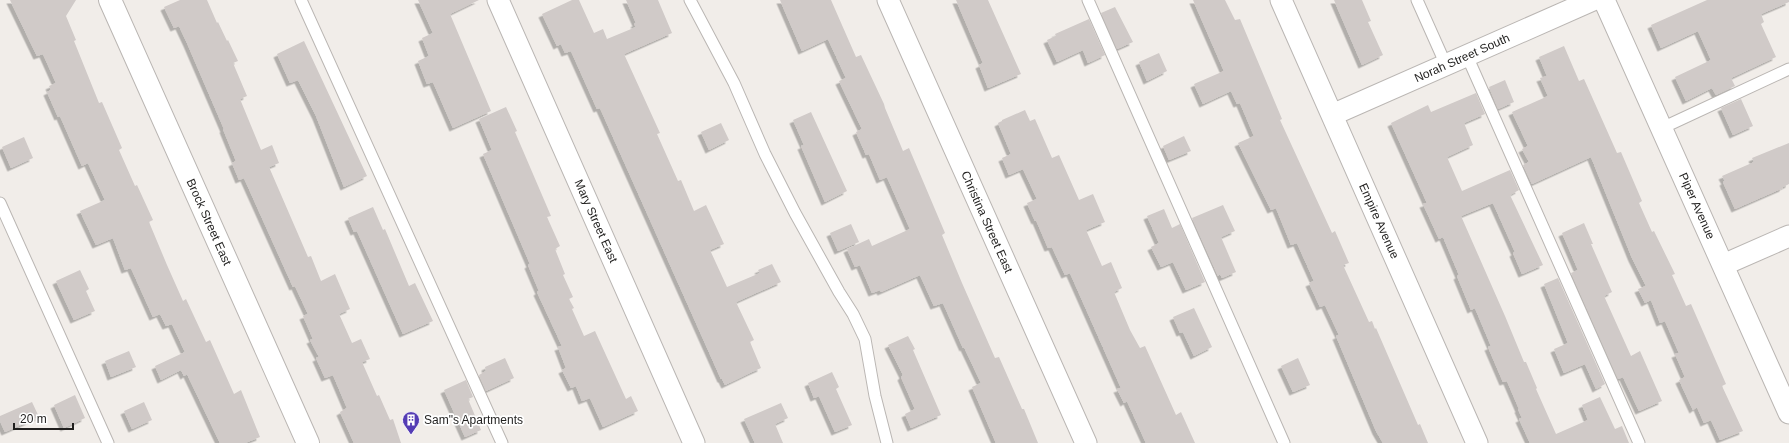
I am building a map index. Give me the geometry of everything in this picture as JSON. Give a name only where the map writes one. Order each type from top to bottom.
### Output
[{"type":"street","name":"Brock Street East","points":[[110,0],[308,443]]},
{"type":"street","name":"Mary Street East","points":[[498,0],[694,443]]},
{"type":"street","name":"Christina Street East","points":[[888,0],[1086,443]]},
{"type":"street","name":"Empire Avenue","points":[[1281,0],[1477,443]]},
{"type":"street","name":"Norah Street South","points":[[1332,115],[1593,0]]},
{"type":"street","name":"Piper Avenue","points":[[1604,0],[1788,408]]},
{"type":"street","points":[[1723,265],[1789,236]]},
{"type":"lane","points":[[301,0],[502,443]]},
{"type":"lane","points":[[690,0],[734,83],[765,154],[791,206],[853,314],[865,339],[875,396],[887,443]]},
{"type":"lane","points":[[1088,0],[1284,443]]},
{"type":"lane","points":[[1417,0],[1446,65]]},
{"type":"lane","points":[[1467,56],[1639,443]]},
{"type":"lane","points":[[1662,128],[1789,69]]},
{"type":"lane","points":[[0,203],[108,443]]},
{"type":"building","points":[[10,0],[76,0],[66,16],[76,40],[74,41],[99,103],[102,102],[122,148],[119,150],[135,186],[137,185],[153,220],[149,222],[167,265],[183,301],[186,299],[206,342],[210,340],[234,394],[241,390],[260,437],[245,443],[220,443],[187,374],[184,376],[181,370],[161,380],[155,366],[185,352],[172,324],[166,326],[160,314],[153,317],[131,268],[125,270],[113,238],[96,245],[80,211],[105,200],[88,163],[82,166],[60,116],[58,117],[47,92],[51,90],[49,86],[56,83],[43,54],[37,56]]},
{"type":"building","points":[[180,0],[207,0],[217,23],[218,22],[227,41],[228,40],[238,61],[233,63],[247,96],[240,99],[261,150],[272,145],[279,163],[269,167],[308,257],[311,256],[321,281],[335,274],[350,309],[339,314],[352,343],[361,339],[370,359],[362,362],[377,396],[379,395],[390,420],[393,419],[401,443],[354,443],[340,412],[347,408],[333,375],[325,378],[316,358],[319,357],[310,340],[313,339],[303,316],[308,314],[295,286],[293,287],[244,178],[239,180],[232,163],[236,161],[224,129],[187,43],[179,26],[174,28],[164,7]]},
{"type":"building","points":[[418,0],[479,0],[450,14],[491,111],[453,128],[433,82],[427,84],[418,61],[429,56],[422,38],[433,33]]},
{"type":"building","points":[[572,0],[579,0],[594,33],[603,29],[607,39],[636,27],[634,24],[636,23],[626,0],[658,0],[672,33],[624,54],[660,133],[657,134],[678,181],[681,180],[694,211],[706,205],[724,244],[710,250],[727,287],[760,273],[758,270],[772,264],[781,282],[736,302],[754,340],[750,342],[761,368],[725,385],[600,108],[597,109],[571,51],[565,53],[561,44],[557,46],[542,14]]},
{"type":"building","points":[[780,0],[831,0],[856,57],[861,55],[884,104],[903,151],[909,148],[945,233],[942,235],[962,283],[995,358],[999,357],[1022,409],[1024,409],[1038,443],[996,443],[972,387],[981,383],[964,347],[963,348],[943,303],[934,306],[920,275],[881,292],[880,290],[872,293],[860,265],[855,267],[847,249],[869,239],[872,246],[910,229],[887,177],[880,180],[869,154],[866,155],[856,132],[862,129],[839,81],[846,78],[828,39],[802,51]]},
{"type":"building","points":[[956,0],[988,0],[1021,74],[988,88],[979,65],[983,63]]},
{"type":"building","points":[[1193,0],[1225,0],[1235,20],[1240,19],[1282,119],[1280,120],[1332,233],[1335,231],[1349,263],[1343,265],[1369,322],[1372,321],[1375,329],[1376,328],[1418,425],[1420,424],[1428,443],[1383,443],[1376,431],[1336,336],[1339,335],[1325,305],[1320,307],[1309,283],[1314,281],[1297,243],[1291,245],[1276,208],[1271,210],[1238,143],[1254,136],[1240,103],[1237,104],[1231,91],[1203,104],[1194,84],[1224,71]]},
{"type":"building","points":[[1334,0],[1362,0],[1371,21],[1368,22],[1383,55],[1362,65]]},
{"type":"building","points":[[1707,0],[1789,0],[1789,2],[1761,14],[1764,22],[1761,24],[1776,57],[1731,78],[1735,86],[1716,95],[1712,88],[1686,101],[1675,77],[1711,60],[1698,31],[1661,48],[1651,25]]},
{"type":"building","points":[[1115,7],[1133,42],[1117,49],[1101,13]]},
{"type":"building","points":[[1089,19],[1105,55],[1088,63],[1083,50],[1057,62],[1047,40],[1056,36],[1055,34]]},
{"type":"building","points":[[304,41],[367,176],[344,187],[316,116],[298,80],[290,83],[277,54]]},
{"type":"building","points":[[1564,46],[1579,81],[1584,79],[1617,153],[1621,152],[1642,201],[1639,203],[1652,232],[1654,231],[1675,274],[1672,275],[1686,306],[1691,304],[1726,384],[1722,386],[1743,431],[1720,440],[1711,420],[1704,423],[1697,407],[1693,410],[1679,380],[1685,377],[1675,354],[1679,353],[1665,321],[1660,323],[1651,300],[1645,303],[1638,289],[1646,286],[1632,258],[1591,157],[1532,184],[1523,165],[1529,162],[1522,149],[1528,146],[1512,112],[1548,96],[1540,78],[1547,76],[1539,57]]},
{"type":"building","points":[[1159,53],[1167,71],[1147,81],[1139,62]]},
{"type":"building","points":[[1505,80],[1514,102],[1498,109],[1489,87]]},
{"type":"building","points":[[1476,93],[1485,114],[1464,123],[1473,145],[1447,157],[1462,191],[1510,170],[1519,190],[1510,195],[1543,265],[1522,274],[1513,253],[1515,252],[1493,203],[1461,216],[1524,362],[1526,362],[1556,434],[1588,420],[1582,405],[1600,397],[1615,429],[1622,426],[1629,443],[1530,443],[1519,419],[1522,418],[1507,381],[1503,382],[1488,347],[1491,346],[1475,308],[1471,310],[1457,276],[1459,275],[1443,237],[1439,239],[1423,204],[1427,203],[1391,123],[1428,105],[1431,112]]},
{"type":"building","points":[[1741,99],[1753,126],[1733,135],[1721,108]]},
{"type":"building","points":[[506,107],[517,131],[515,132],[551,216],[547,217],[560,246],[555,249],[565,274],[563,275],[573,297],[569,299],[574,308],[572,309],[584,336],[595,331],[626,399],[631,396],[638,411],[603,427],[590,398],[582,401],[576,386],[571,388],[562,370],[566,368],[558,347],[562,346],[537,292],[539,291],[528,265],[530,264],[483,154],[492,150],[479,119]]},
{"type":"building","points":[[1025,110],[1030,121],[1035,119],[1052,158],[1059,155],[1079,200],[1093,194],[1105,222],[1086,230],[1102,266],[1111,262],[1122,288],[1114,292],[1130,330],[1140,348],[1145,346],[1176,415],[1181,412],[1195,443],[1146,443],[1127,401],[1124,403],[1117,389],[1121,388],[1070,273],[1065,275],[1052,247],[1048,248],[1027,203],[1037,199],[1023,169],[1009,175],[1002,158],[1011,154],[998,123]]},
{"type":"building","points":[[811,112],[847,191],[825,202],[801,146],[804,145],[793,120]]},
{"type":"building","points":[[721,123],[729,140],[709,150],[701,132]]},
{"type":"building","points":[[1184,136],[1191,151],[1169,160],[1163,146]]},
{"type":"building","points":[[24,137],[33,158],[11,168],[2,147]]},
{"type":"building","points":[[1789,143],[1789,184],[1735,209],[1723,182],[1725,181],[1722,176],[1754,162],[1752,158]]},
{"type":"building","points":[[1223,205],[1235,231],[1221,237],[1236,272],[1222,278],[1220,274],[1218,276],[1192,218]]},
{"type":"building","points":[[373,207],[383,230],[385,229],[409,286],[415,283],[433,321],[403,334],[357,231],[354,232],[348,218]]},
{"type":"building","points":[[1164,209],[1172,228],[1180,224],[1205,282],[1186,290],[1173,262],[1161,267],[1151,247],[1159,243],[1147,216]]},
{"type":"building","points":[[1584,223],[1593,244],[1591,244],[1612,292],[1604,296],[1631,356],[1640,351],[1662,401],[1639,411],[1623,377],[1618,379],[1571,273],[1578,270],[1562,233]]},
{"type":"building","points":[[851,224],[859,242],[838,251],[830,233]]},
{"type":"building","points":[[80,270],[89,289],[86,291],[95,311],[74,320],[56,281]]},
{"type":"building","points":[[1558,278],[1605,384],[1596,389],[1585,364],[1564,373],[1554,349],[1568,343],[1544,284]]},
{"type":"building","points":[[1194,308],[1212,347],[1194,356],[1183,332],[1180,333],[1173,317]]},
{"type":"building","points":[[908,336],[915,349],[913,350],[941,415],[911,428],[905,414],[915,409],[901,377],[903,375],[888,345]]},
{"type":"building","points":[[129,351],[136,367],[111,377],[105,361]]},
{"type":"building","points":[[505,358],[514,378],[486,391],[479,375],[486,371],[485,367]]},
{"type":"building","points":[[1298,358],[1310,385],[1293,392],[1281,366]]},
{"type":"building","points":[[832,372],[839,387],[836,389],[852,425],[835,432],[819,396],[814,398],[808,383]]},
{"type":"building","points":[[466,380],[473,397],[468,399],[481,430],[465,437],[444,390]]},
{"type":"building","points":[[75,395],[85,418],[64,428],[54,405]]},
{"type":"building","points":[[32,402],[39,417],[5,432],[0,421],[0,416]]},
{"type":"building","points":[[144,402],[152,420],[132,429],[124,411]]},
{"type":"building","points":[[781,403],[788,418],[775,424],[783,443],[755,443],[744,419]]},
{"type":"place","name":"Sam\"s Apartments","points":[[411,435]]}]
